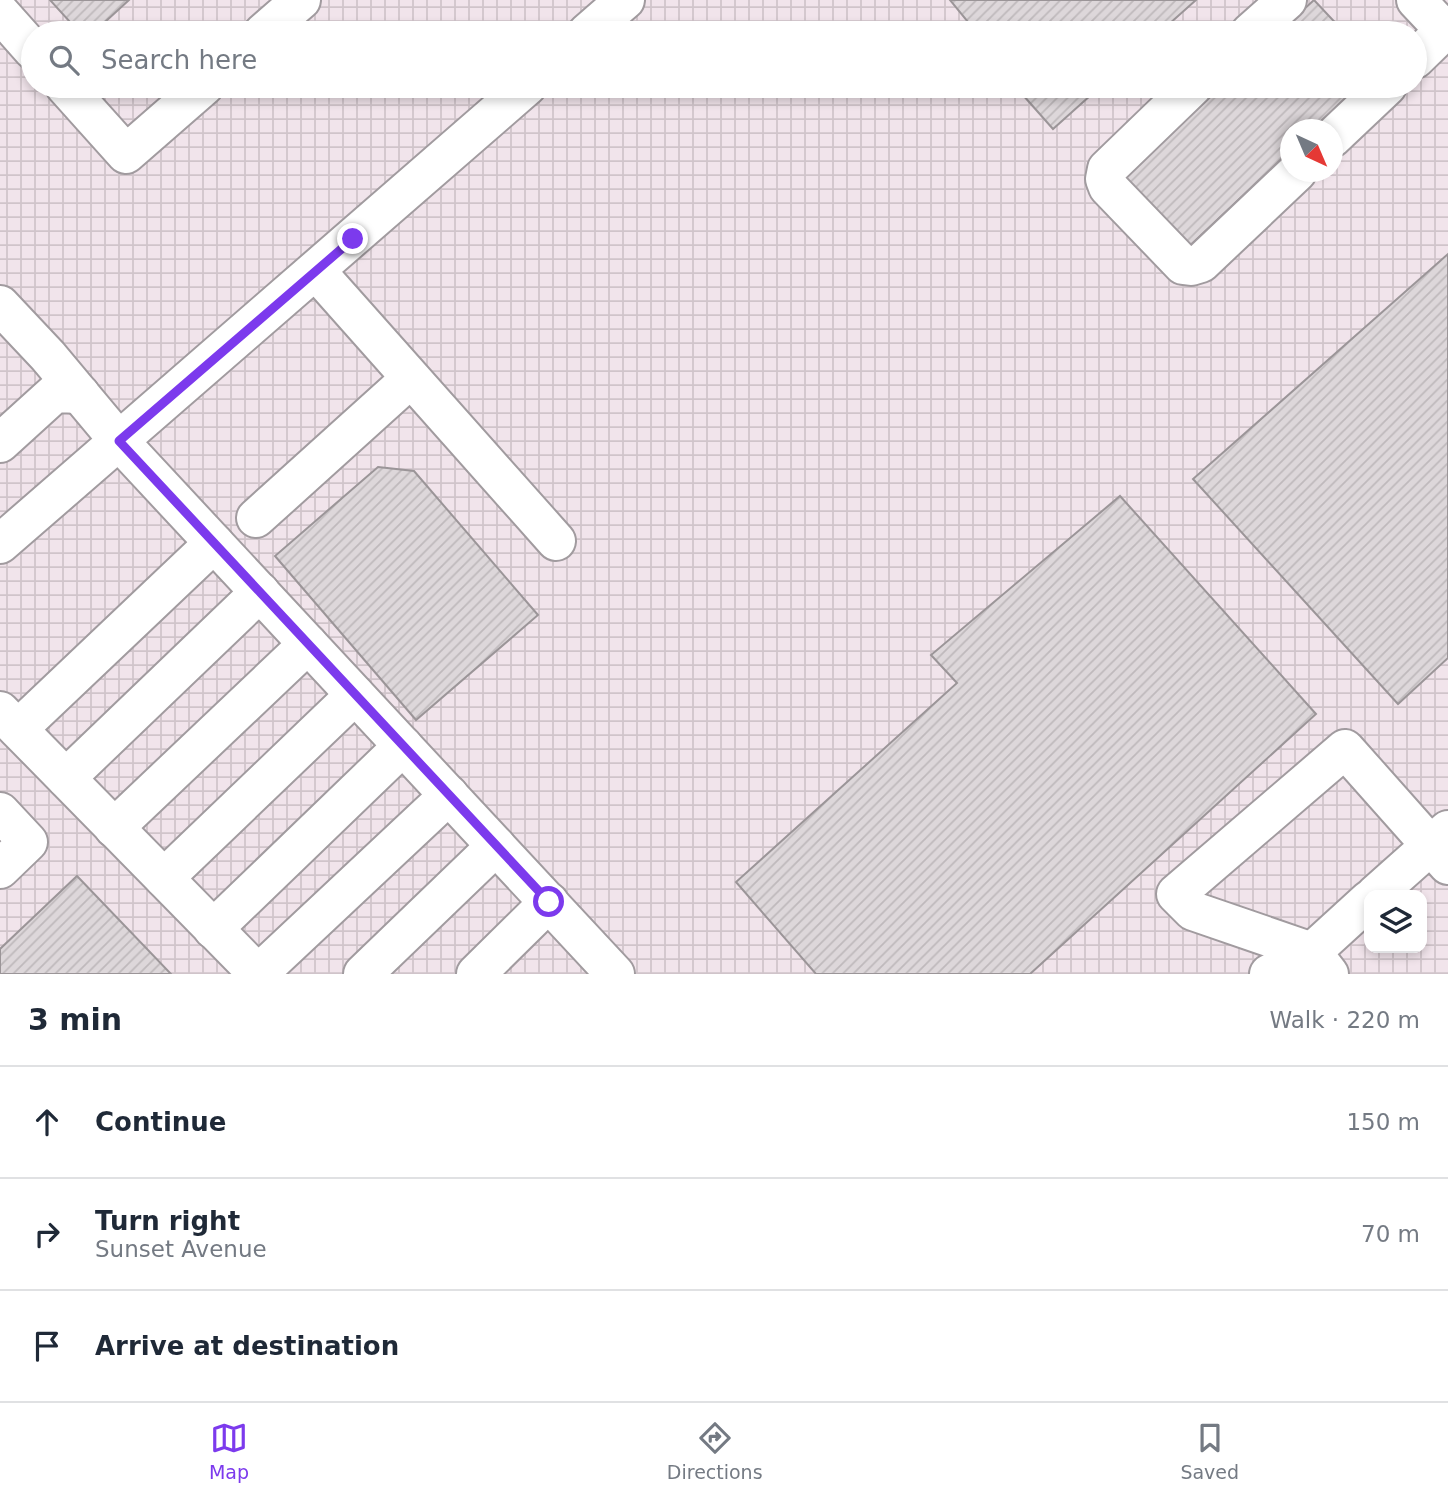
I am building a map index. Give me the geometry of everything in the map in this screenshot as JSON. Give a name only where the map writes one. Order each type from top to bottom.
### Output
[{"type":"street","points":[[277,21],[301,0]]},
{"type":"street","points":[[601,21],[625,0]]},
{"type":"street","points":[[1263,21],[1287,0]]},
{"type":"street","points":[[1416,0],[1446,32],[1427,49]]},
{"type":"street","points":[[0,13],[21,37]]},
{"type":"street","points":[[76,98],[126,154],[190,98]]},
{"type":"street","points":[[0,544],[513,98]]},
{"type":"street","points":[[1181,98],[1107,169],[1105,179],[1108,187],[1183,265],[1191,267],[1202,263],[1287,182]]},
{"type":"street","points":[[1343,128],[1374,98]]},
{"type":"street","points":[[316,271],[556,541]]},
{"type":"street","points":[[0,305],[119,441],[615,974]]},
{"type":"street","points":[[256,518],[410,379]]},
{"type":"street","points":[[0,443],[55,393],[80,394]]},
{"type":"street","points":[[214,543],[9,720],[258,974],[449,795]]},
{"type":"street","points":[[65,778],[260,592]]},
{"type":"street","points":[[114,828],[308,644]]},
{"type":"street","points":[[164,878],[355,695]]},
{"type":"street","points":[[213,929],[403,746]]},
{"type":"street","points":[[1320,963],[1193,911],[1176,894],[1345,749],[1442,847],[1382,890]]},
{"type":"street","points":[[0,812],[28,842],[0,869]]},
{"type":"street","points":[[363,974],[496,846]]},
{"type":"street","points":[[476,974],[549,902]]},
{"type":"street","points":[[1269,974],[1320,963],[1364,906]]},
{"type":"shaded area","points":[[0,0],[1448,0],[1448,974],[0,974]]},
{"type":"building","points":[[50,0],[129,0],[106,21],[69,21]]},
{"type":"building","points":[[950,0],[1196,0],[1172,21],[967,21]]},
{"type":"building","points":[[1314,0],[1334,21],[1291,21]]},
{"type":"building","points":[[1026,98],[1088,98],[1053,129]]},
{"type":"building","points":[[1209,98],[1347,98],[1325,119],[1280,119],[1280,160],[1181,254],[1116,185]]},
{"type":"building","points":[[1448,254],[1448,658],[1398,704],[1193,479]]},
{"type":"building","points":[[378,467],[414,471],[538,615],[416,720],[275,556]]},
{"type":"building","points":[[1120,496],[1316,714],[1030,974],[816,974],[736,882],[957,683],[931,655]]},
{"type":"building","points":[[77,876],[171,974],[0,974],[0,949]]},
{"type":"route","points":[[353,239],[119,441],[549,902]]}]
